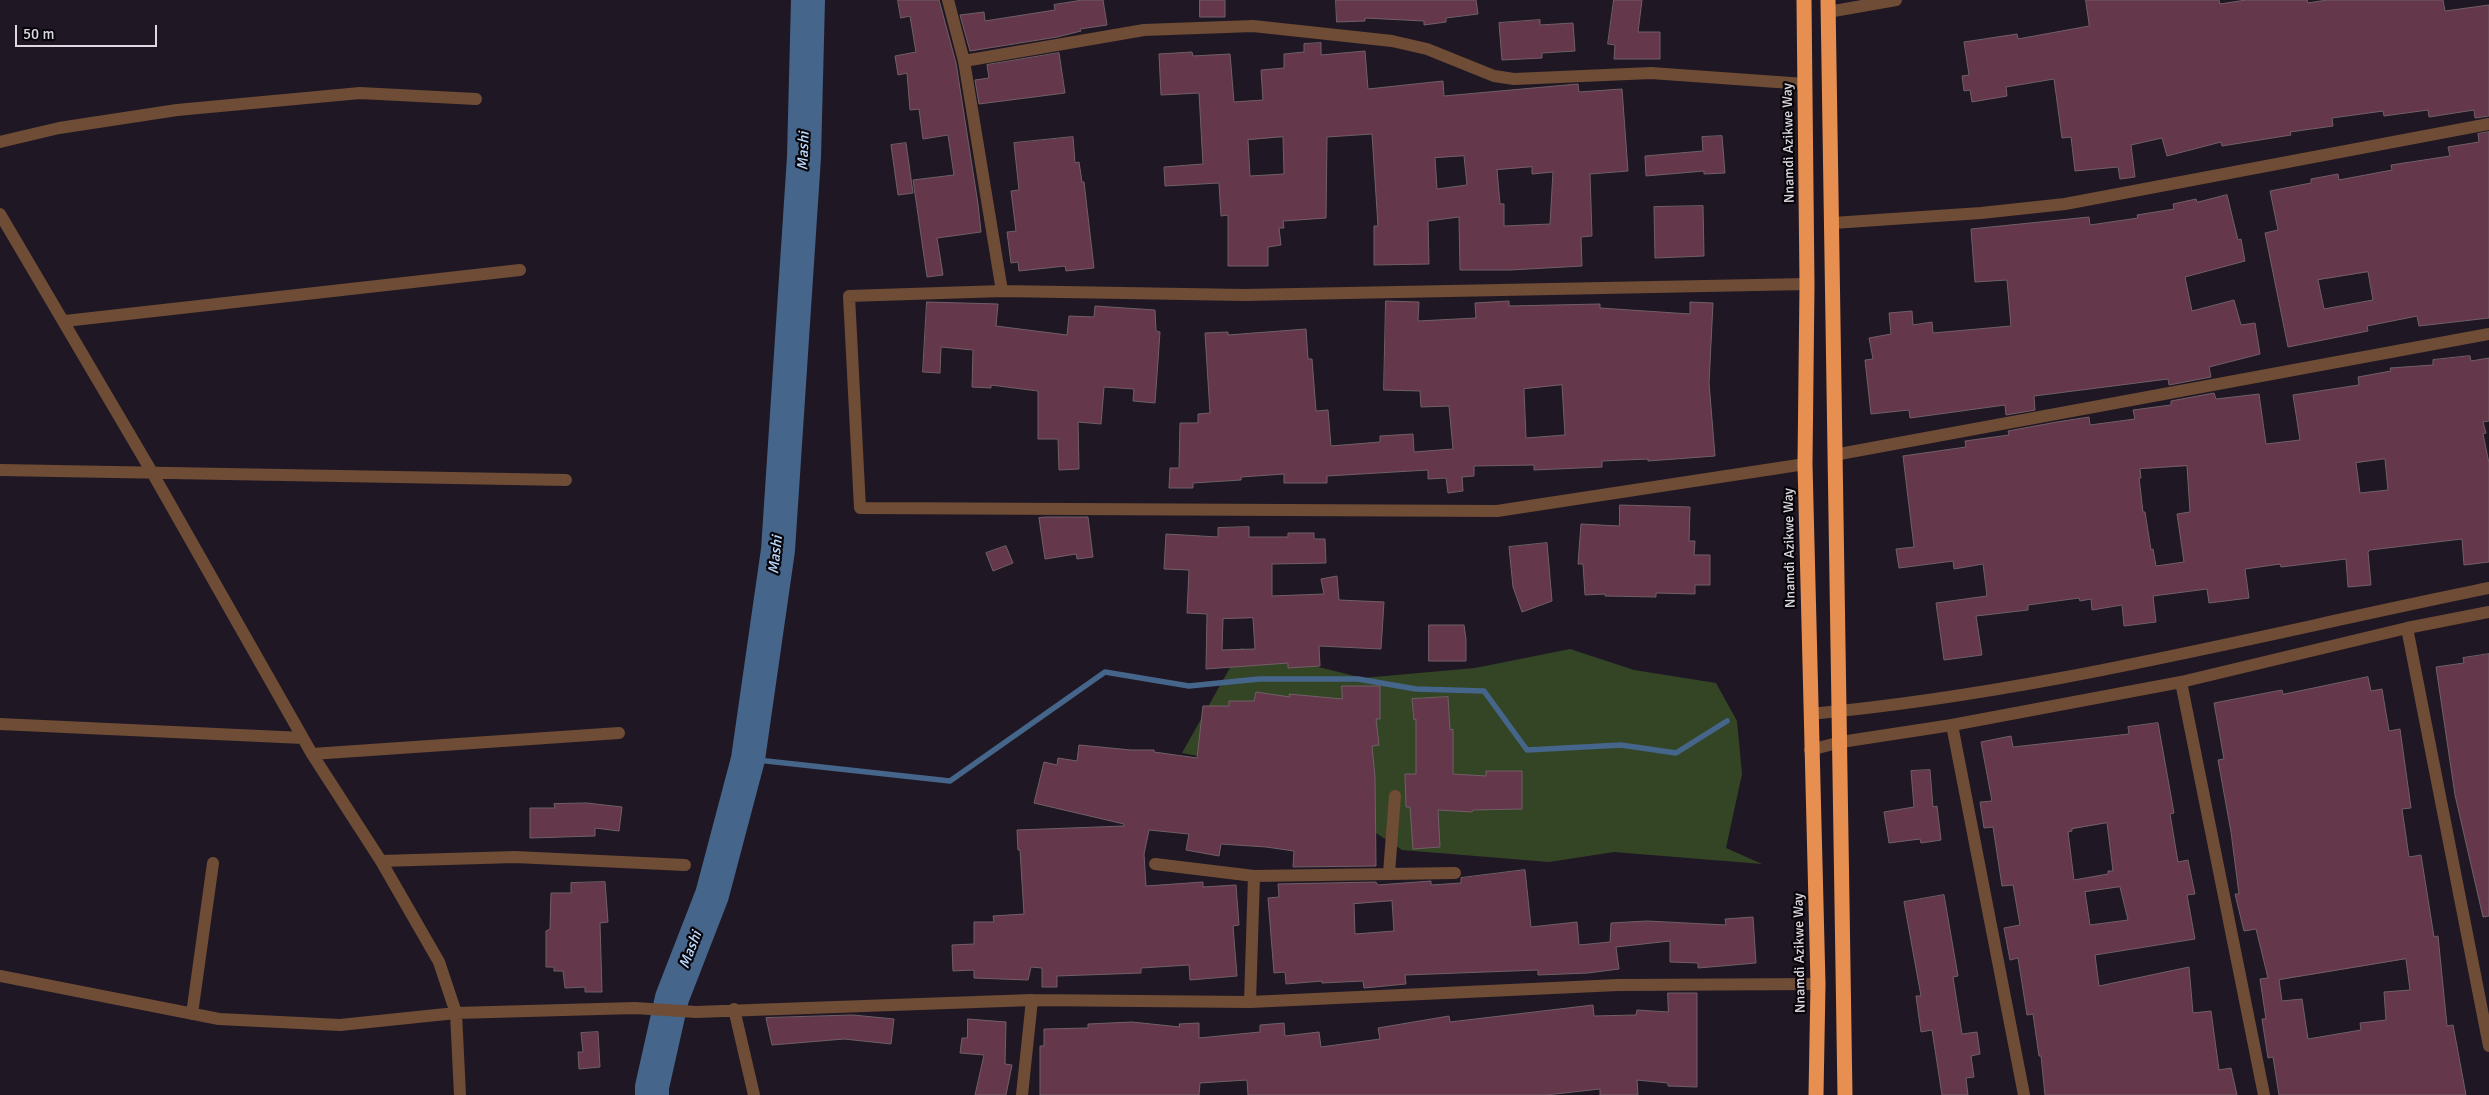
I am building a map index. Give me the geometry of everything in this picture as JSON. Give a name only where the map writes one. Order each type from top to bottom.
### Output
[{"type":"highway","name":"Nnamdi Azikwe Way","points":[[1804,0],[1807,284],[1805,464],[1810,750],[1818,984],[1816,1095]]},
{"type":"highway","points":[[1828,6],[1834,455],[1841,742],[1845,1095]]},
{"type":"street","points":[[948,0],[964,61],[1002,290]]},
{"type":"street","points":[[1828,6],[1896,0]]},
{"type":"street","points":[[964,61],[1144,30],[1253,26],[1392,41],[1427,49],[1494,76],[1514,79],[1651,73],[1805,84]]},
{"type":"street","points":[[0,142],[59,128],[177,110],[360,93],[476,99]]},
{"type":"street","points":[[1832,223],[1981,213],[2065,204],[2489,124]]},
{"type":"street","points":[[0,214],[153,474],[312,754],[381,861],[439,962],[456,1013],[460,1095]]},
{"type":"street","points":[[65,322],[520,270]]},
{"type":"street","points":[[1805,464],[1497,511],[860,508],[849,296],[1002,290],[1245,294],[1807,284]]},
{"type":"street","points":[[1834,455],[2489,334]]},
{"type":"street","points":[[0,470],[566,480]]},
{"type":"street","points":[[1810,714],[1946,699],[2175,655],[2489,588]]},
{"type":"street","points":[[1810,750],[1841,742],[1952,725],[2181,682],[2407,628],[2489,612]]},
{"type":"street","points":[[2407,628],[2489,1046]]},
{"type":"street","points":[[2181,682],[2264,1095]]},
{"type":"street","points":[[0,724],[303,738]]},
{"type":"street","points":[[1952,725],[2024,1095]]},
{"type":"street","points":[[312,754],[619,733]]},
{"type":"street","points":[[1390,873],[1395,796]]},
{"type":"street","points":[[381,861],[515,856],[685,865]]},
{"type":"street","points":[[192,1014],[213,863]]},
{"type":"street","points":[[1155,864],[1254,876],[1455,873]]},
{"type":"street","points":[[1250,1002],[1254,876]]},
{"type":"street","points":[[0,976],[219,1019],[340,1025],[456,1013],[635,1008],[696,1012],[734,1009],[1032,1000],[1250,1002],[1618,985],[1818,984]]},
{"type":"street","points":[[1022,1095],[1032,1000]]},
{"type":"street","points":[[734,1009],[754,1095]]},
{"type":"green space","points":[[1241,648],[1363,678],[1475,668],[1570,649],[1634,670],[1716,683],[1737,721],[1742,774],[1726,848],[1762,864],[1614,852],[1549,862],[1402,850],[1283,772],[1182,753]]},
{"type":"building","points":[[898,0],[939,0],[956,63],[981,232],[937,238],[943,275],[927,277],[913,180],[954,175],[948,135],[923,139],[919,109],[910,110],[907,73],[898,75],[895,56],[916,52],[910,16],[901,18]]},
{"type":"building","points":[[1083,0],[1103,0],[1107,25],[1080,29],[1081,31],[1057,37],[970,51],[960,15],[984,12],[985,21],[1055,10],[1054,5]]},
{"type":"building","points":[[1200,0],[1225,0],[1225,17],[1200,17]]},
{"type":"building","points":[[1336,0],[1476,0],[1478,14],[1446,18],[1446,22],[1424,25],[1424,21],[1365,18],[1365,21],[1337,22]]},
{"type":"building","points":[[1614,0],[1642,0],[1638,32],[1660,32],[1660,59],[1614,59],[1615,45],[1608,44]]},
{"type":"building","points":[[2086,0],[2219,0],[2220,4],[2246,0],[2307,0],[2308,3],[2327,0],[2443,0],[2445,11],[2489,5],[2489,116],[2475,118],[2474,110],[2429,117],[2428,110],[2384,116],[2383,111],[2332,118],[2333,126],[2290,132],[2291,135],[2222,146],[2221,142],[2167,156],[2162,138],[2131,145],[2135,177],[2120,179],[2118,167],[2075,171],[2071,137],[2062,138],[2054,79],[2006,87],[2007,96],[1972,102],[1970,90],[1964,91],[1962,76],[1969,75],[1964,42],[2017,34],[2018,39],[2089,26]]},
{"type":"building","points":[[1540,20],[1540,25],[1573,23],[1575,51],[1542,53],[1542,58],[1502,60],[1499,23]]},
{"type":"building","points":[[1321,43],[1321,55],[1365,51],[1368,89],[1443,81],[1444,96],[1578,84],[1579,92],[1622,89],[1628,171],[1590,174],[1592,236],[1581,237],[1582,266],[1510,270],[1460,270],[1459,217],[1428,221],[1429,264],[1374,265],[1374,226],[1378,226],[1372,134],[1327,137],[1326,218],[1283,221],[1284,228],[1279,228],[1281,245],[1268,247],[1268,266],[1228,266],[1228,215],[1221,216],[1219,183],[1165,186],[1164,167],[1203,164],[1199,93],[1161,95],[1159,54],[1192,52],[1193,56],[1230,54],[1234,102],[1263,100],[1261,70],[1284,68],[1284,54],[1304,52],[1304,44]],"holes":[[[1283,137],[1284,174],[1250,176],[1248,140]],[[1464,156],[1467,185],[1437,189],[1435,158]],[[1532,167],[1532,174],[1553,172],[1550,224],[1504,226],[1504,204],[1500,204],[1497,170]]]},
{"type":"building","points":[[1059,53],[1065,93],[979,104],[975,80],[989,78],[987,65]]},
{"type":"building","points":[[2489,132],[2489,318],[2419,326],[2417,316],[2367,326],[2368,331],[2288,347],[2265,233],[2278,230],[2270,191],[2311,183],[2311,179],[2338,174],[2339,180],[2392,170],[2391,165],[2450,156],[2448,147],[2479,142],[2478,134]],"holes":[[[2368,272],[2373,300],[2324,309],[2318,280]]]},
{"type":"building","points":[[1722,136],[1725,173],[1704,174],[1704,171],[1646,176],[1645,156],[1703,151],[1702,137]]},
{"type":"building","points":[[1073,137],[1075,163],[1079,162],[1082,182],[1084,182],[1094,268],[1066,271],[1065,266],[1019,271],[1018,262],[1011,263],[1007,232],[1016,231],[1011,191],[1019,190],[1014,143]]},
{"type":"building","points":[[906,143],[913,193],[898,195],[891,145]]},
{"type":"building","points":[[2227,195],[2238,240],[2241,239],[2245,261],[2185,277],[2192,311],[2234,300],[2241,325],[2255,323],[2260,354],[2209,367],[2211,377],[2169,385],[2168,379],[2034,396],[2035,410],[2006,415],[2005,405],[1910,418],[1909,410],[1871,414],[1865,360],[1873,359],[1869,338],[1891,334],[1889,313],[1912,311],[1913,325],[1932,322],[1933,333],[2011,326],[2007,280],[1975,282],[1971,229],[2089,217],[2090,225],[2138,218],[2137,215],[2174,209],[2173,204],[2196,199],[2197,202]]},
{"type":"building","points":[[1703,206],[1704,256],[1655,258],[1654,207]]},
{"type":"building","points":[[1386,301],[1419,302],[1418,321],[1476,318],[1475,303],[1509,301],[1509,306],[1600,304],[1600,308],[1690,314],[1690,302],[1713,303],[1709,383],[1715,456],[1648,461],[1648,459],[1602,461],[1602,467],[1534,470],[1534,465],[1474,466],[1474,476],[1462,477],[1463,491],[1448,493],[1446,478],[1428,479],[1428,470],[1327,476],[1327,483],[1284,483],[1284,474],[1241,477],[1241,480],[1193,483],[1193,488],[1169,488],[1170,468],[1179,468],[1180,423],[1198,423],[1198,414],[1210,413],[1205,333],[1228,332],[1228,335],[1306,329],[1308,359],[1312,359],[1316,411],[1328,410],[1331,446],[1380,442],[1380,436],[1413,434],[1414,452],[1453,449],[1449,406],[1421,407],[1420,391],[1384,390]],"holes":[[[1562,385],[1565,435],[1526,438],[1524,389]]]},
{"type":"building","points":[[927,302],[998,304],[996,326],[1067,335],[1069,316],[1094,317],[1095,306],[1155,310],[1156,331],[1160,332],[1155,403],[1133,401],[1134,389],[1104,387],[1101,424],[1078,422],[1079,469],[1059,470],[1058,439],[1038,439],[1038,391],[991,385],[991,388],[972,387],[973,350],[941,347],[940,373],[923,372]]},
{"type":"building","points":[[2470,356],[2471,361],[2489,358],[2489,421],[2483,422],[2486,433],[2483,434],[2489,463],[2489,562],[2464,565],[2462,539],[2370,550],[2368,552],[2371,585],[2348,587],[2346,559],[2281,567],[2280,564],[2245,569],[2249,598],[2209,603],[2207,589],[2153,596],[2156,622],[2124,626],[2122,605],[2092,610],[2091,599],[2080,601],[2079,598],[2028,605],[2028,610],[1976,616],[1982,655],[1944,660],[1936,603],[1987,596],[1983,564],[1954,569],[1953,561],[1899,568],[1896,549],[1914,547],[1903,456],[1966,447],[1965,441],[2009,435],[2008,431],[2057,422],[2089,417],[2090,425],[2135,419],[2133,410],[2171,405],[2171,401],[2214,393],[2216,399],[2259,394],[2266,444],[2300,440],[2293,395],[2359,385],[2358,377],[2391,371],[2390,368],[2433,365],[2433,360]],"holes":[[[2385,459],[2388,490],[2360,493],[2356,463]],[[2187,466],[2190,512],[2177,514],[2184,562],[2156,566],[2153,549],[2151,550],[2145,512],[2143,512],[2139,478],[2141,478],[2140,469]]]},
{"type":"building","points":[[1620,505],[1690,507],[1689,541],[1695,541],[1694,555],[1710,555],[1710,585],[1695,585],[1695,594],[1656,593],[1656,597],[1605,596],[1605,594],[1585,595],[1583,564],[1578,564],[1581,524],[1619,526]]},
{"type":"building","points":[[1088,517],[1093,557],[1077,559],[1076,554],[1045,559],[1039,518]]},
{"type":"building","points":[[1249,527],[1249,537],[1288,537],[1288,533],[1314,533],[1314,539],[1325,539],[1326,563],[1272,564],[1272,596],[1324,594],[1321,579],[1337,576],[1339,600],[1384,602],[1381,649],[1319,646],[1320,666],[1288,668],[1288,663],[1206,669],[1207,614],[1187,613],[1189,570],[1164,569],[1166,534],[1218,537],[1218,528]],"holes":[[[1253,618],[1255,649],[1222,650],[1223,619]]]},
{"type":"building","points":[[1547,543],[1552,601],[1522,612],[1513,587],[1509,547]]},
{"type":"building","points":[[1006,546],[1013,563],[993,571],[986,553]]},
{"type":"building","points":[[1429,625],[1464,625],[1466,661],[1429,661]]},
{"type":"building","points":[[2489,654],[2489,916],[2483,917],[2455,795],[2436,667],[2464,663],[2463,658]]},
{"type":"building","points":[[2368,677],[2371,691],[2382,689],[2389,731],[2400,729],[2411,808],[2402,809],[2409,857],[2421,855],[2434,937],[2438,936],[2447,1026],[2453,1025],[2466,1095],[2279,1095],[2273,1057],[2268,1058],[2262,1019],[2266,1019],[2260,979],[2268,978],[2256,929],[2244,931],[2235,894],[2239,894],[2231,832],[2218,760],[2224,759],[2214,703],[2282,690],[2283,694]],"holes":[[[2406,959],[2410,990],[2384,992],[2386,1020],[2360,1023],[2361,1030],[2308,1039],[2302,999],[2282,1001],[2279,980]]]},
{"type":"building","points":[[1342,686],[1380,686],[1380,719],[1376,719],[1379,745],[1372,746],[1375,777],[1376,866],[1293,867],[1294,851],[1221,844],[1219,856],[1186,850],[1189,834],[1149,830],[1144,854],[1146,886],[1203,882],[1203,887],[1236,885],[1239,925],[1233,926],[1237,976],[1190,980],[1189,965],[1141,968],[1141,973],[1057,976],[1057,987],[1042,987],[1042,968],[1031,967],[1028,980],[974,978],[974,970],[953,971],[952,945],[974,944],[974,922],[994,922],[993,916],[1024,914],[1017,830],[1124,826],[1124,824],[1034,803],[1044,762],[1057,765],[1058,758],[1077,761],[1079,745],[1131,750],[1154,750],[1154,752],[1197,758],[1203,706],[1229,706],[1229,701],[1254,701],[1256,692],[1290,697],[1289,694],[1342,699]]},
{"type":"building","points":[[1448,697],[1450,730],[1453,729],[1453,774],[1486,776],[1486,771],[1522,771],[1522,809],[1473,810],[1472,812],[1438,810],[1440,847],[1413,849],[1410,807],[1406,807],[1405,774],[1416,774],[1416,719],[1414,720],[1412,699]]},
{"type":"building","points":[[2158,723],[2174,813],[2170,814],[2178,862],[2188,860],[2195,894],[2187,895],[2195,939],[2095,955],[2099,986],[2189,967],[2193,1013],[2211,1011],[2219,1070],[2231,1068],[2237,1095],[2045,1095],[2041,1056],[2039,1056],[2033,1014],[2027,1015],[2018,958],[2010,960],[2004,928],[2020,925],[2013,885],[2002,886],[1993,827],[1984,828],[1980,802],[1992,801],[1981,742],[2011,736],[2013,747],[2129,734],[2128,727]],"holes":[[[2107,823],[2113,871],[2108,871],[2108,874],[2074,880],[2068,832],[2072,831],[2072,829]],[[2120,887],[2128,920],[2090,925],[2085,892]]]},
{"type":"building","points":[[1930,770],[1933,807],[1937,806],[1941,840],[1921,843],[1920,839],[1889,843],[1884,812],[1914,807],[1911,771]]},
{"type":"building","points":[[587,803],[622,807],[619,831],[595,828],[595,836],[530,838],[530,808],[555,808],[554,804]]},
{"type":"building","points":[[1525,870],[1531,927],[1577,922],[1579,945],[1610,942],[1611,923],[1647,921],[1726,925],[1725,919],[1753,917],[1756,963],[1698,968],[1698,963],[1670,962],[1670,941],[1616,947],[1619,969],[1588,973],[1538,975],[1538,970],[1405,975],[1406,984],[1364,988],[1363,981],[1322,983],[1322,981],[1286,984],[1285,972],[1274,973],[1268,898],[1279,897],[1278,884],[1376,882],[1378,885],[1431,881],[1431,885],[1461,883],[1461,878]],"holes":[[[1392,901],[1394,931],[1355,934],[1354,904]]]},
{"type":"building","points":[[605,882],[608,922],[600,923],[602,992],[585,992],[585,987],[565,988],[563,971],[554,971],[554,967],[546,967],[546,931],[550,929],[551,893],[571,893],[571,883]]},
{"type":"building","points":[[1944,895],[1958,976],[1953,977],[1962,1034],[1977,1032],[1980,1054],[1971,1056],[1974,1077],[1966,1078],[1968,1095],[1942,1095],[1932,1030],[1921,1032],[1916,996],[1921,996],[1904,902]]},
{"type":"building","points":[[1668,993],[1697,993],[1697,1087],[1668,1086],[1668,1083],[1637,1080],[1638,1095],[1600,1095],[1600,1089],[1546,1095],[1248,1095],[1247,1080],[1200,1083],[1199,1095],[1040,1095],[1040,1046],[1044,1046],[1044,1029],[1088,1028],[1088,1024],[1132,1022],[1180,1027],[1179,1024],[1199,1023],[1199,1038],[1260,1032],[1260,1025],[1284,1023],[1285,1036],[1319,1032],[1321,1047],[1380,1039],[1378,1028],[1449,1016],[1450,1022],[1593,1005],[1594,1016],[1636,1015],[1637,1010],[1668,1012]]},
{"type":"building","points":[[853,1015],[894,1019],[891,1044],[844,1039],[772,1045],[766,1018]]},
{"type":"building","points":[[968,1019],[1006,1022],[1005,1064],[1012,1065],[1006,1095],[975,1095],[984,1055],[960,1053],[962,1038],[967,1038]]},
{"type":"building","points":[[598,1032],[600,1067],[579,1069],[578,1052],[583,1052],[581,1033]]},
{"type":"waterway","name":"Mashi","points":[[652,1095],[652,1087],[672,998],[712,895],[748,759],[778,550],[804,157],[808,0]]},
{"type":"waterway","points":[[748,759],[950,781],[1105,672],[1189,686],[1259,679],[1358,679],[1416,689],[1484,691],[1527,750],[1621,745],[1676,753],[1727,721]]}]
